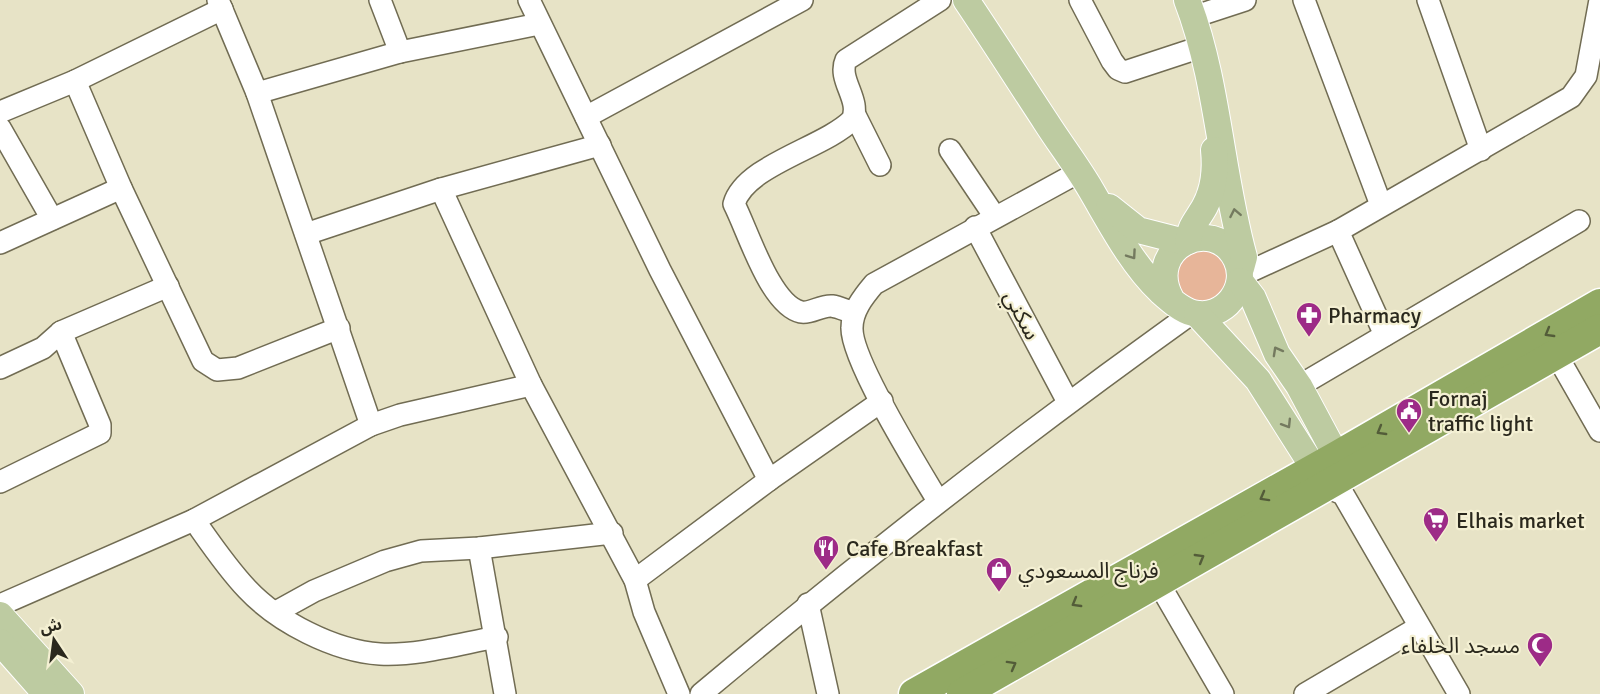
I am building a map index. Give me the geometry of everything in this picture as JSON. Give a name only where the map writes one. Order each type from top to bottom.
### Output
[{"type":"highway","points":[[962,694],[1158,582],[1599,310]]},
{"type":"highway","points":[[914,694],[1333,476],[1556,354],[1599,310]]},
{"type":"main road","points":[[966,0],[1143,270],[1161,292],[1187,309],[1207,314],[1226,307],[1233,300],[1244,258],[1210,87],[1190,9]]},
{"type":"main road","points":[[1210,87],[1206,108],[1215,151],[1215,172],[1206,204],[1194,222],[1186,241],[1169,257],[1164,268],[1164,279],[1187,309],[1258,380],[1333,476]]},
{"type":"main road","points":[[1084,180],[1125,222],[1138,230],[1186,241],[1210,239],[1230,249],[1240,276],[1253,298],[1277,354],[1299,386],[1333,476]]},
{"type":"main road","points":[[0,615],[71,694]]},
{"type":"main road","points":[[0,642],[46,694]]},
{"type":"street","points":[[380,0],[400,52]]},
{"type":"street","points":[[529,0],[660,270],[769,480]]},
{"type":"street","points":[[586,117],[802,0]]},
{"type":"street","points":[[880,165],[855,115],[844,70],[846,60],[940,0]]},
{"type":"street","points":[[1080,0],[1112,61],[1118,69],[1125,72],[1201,47]]},
{"type":"street","points":[[1190,9],[1245,0]]},
{"type":"street","points":[[1304,0],[1381,206]]},
{"type":"street","points":[[1428,0],[1481,150]]},
{"type":"street","points":[[1240,276],[1338,231],[1570,97],[1580,87],[1586,76],[1600,0]]},
{"type":"street","points":[[0,112],[75,81],[220,5],[257,93],[371,425]]},
{"type":"street","points":[[257,93],[400,52],[539,24]]},
{"type":"street","points":[[75,81],[121,188],[203,361],[217,370],[238,368],[339,328]]},
{"type":"street","points":[[854,313],[830,306],[807,313],[799,312],[784,304],[767,278],[734,204],[737,195],[748,183],[767,169],[848,124],[855,115]]},
{"type":"street","points":[[0,128],[52,219]]},
{"type":"street","points":[[306,234],[441,189],[600,145]]},
{"type":"street","points":[[950,150],[995,217]]},
{"type":"street","points":[[938,501],[882,401],[854,344],[852,328],[854,313],[874,284],[995,217],[1084,180]]},
{"type":"street","points":[[0,243],[121,188]]},
{"type":"street","points":[[441,189],[531,385],[612,533],[635,580],[644,612],[680,694]]},
{"type":"street","points":[[1299,386],[1578,220]]},
{"type":"street","name":"سكني","points":[[975,227],[1068,402]]},
{"type":"street","points":[[1338,231],[1385,335]]},
{"type":"street","points":[[0,368],[43,348],[61,332],[168,286]]},
{"type":"street","points":[[701,694],[808,604],[938,501],[1187,309]]},
{"type":"street","points":[[0,482],[100,433],[100,425],[61,332]]},
{"type":"street","points":[[1556,354],[1600,431]]},
{"type":"street","points":[[0,605],[194,520],[371,425],[400,415],[531,385]]},
{"type":"street","points":[[635,580],[769,480],[882,401]]},
{"type":"street","points":[[1333,476],[1459,694]]},
{"type":"street","points":[[194,520],[248,591],[276,612],[330,642],[357,651],[381,654],[406,653],[497,637]]},
{"type":"street","points":[[276,612],[314,591],[385,561],[421,551],[479,548],[612,533]]},
{"type":"street","points":[[479,548],[497,637],[505,694]]},
{"type":"street","points":[[1158,582],[1223,694]]},
{"type":"street","points":[[808,604],[828,694]]},
{"type":"street","points":[[1305,694],[1419,627]]},
{"type":"shaded area","points":[[1205,250],[1223,259],[1230,277],[1217,303],[1183,301],[1174,267],[1186,254]]},
{"type":"place","name":"Pharmacy","points":[[1309,338]]},
{"type":"place","name":"Fornaj traffic light","points":[[1409,434]]},
{"type":"place","name":"Elhais market","points":[[1436,543]]},
{"type":"place","name":"Cafe Breakfast","points":[[826,571]]},
{"type":"place","name":"فرناج المسعودي","points":[[999,593]]},
{"type":"place","name":"مسجد الخلفاء","points":[[1540,668]]}]
